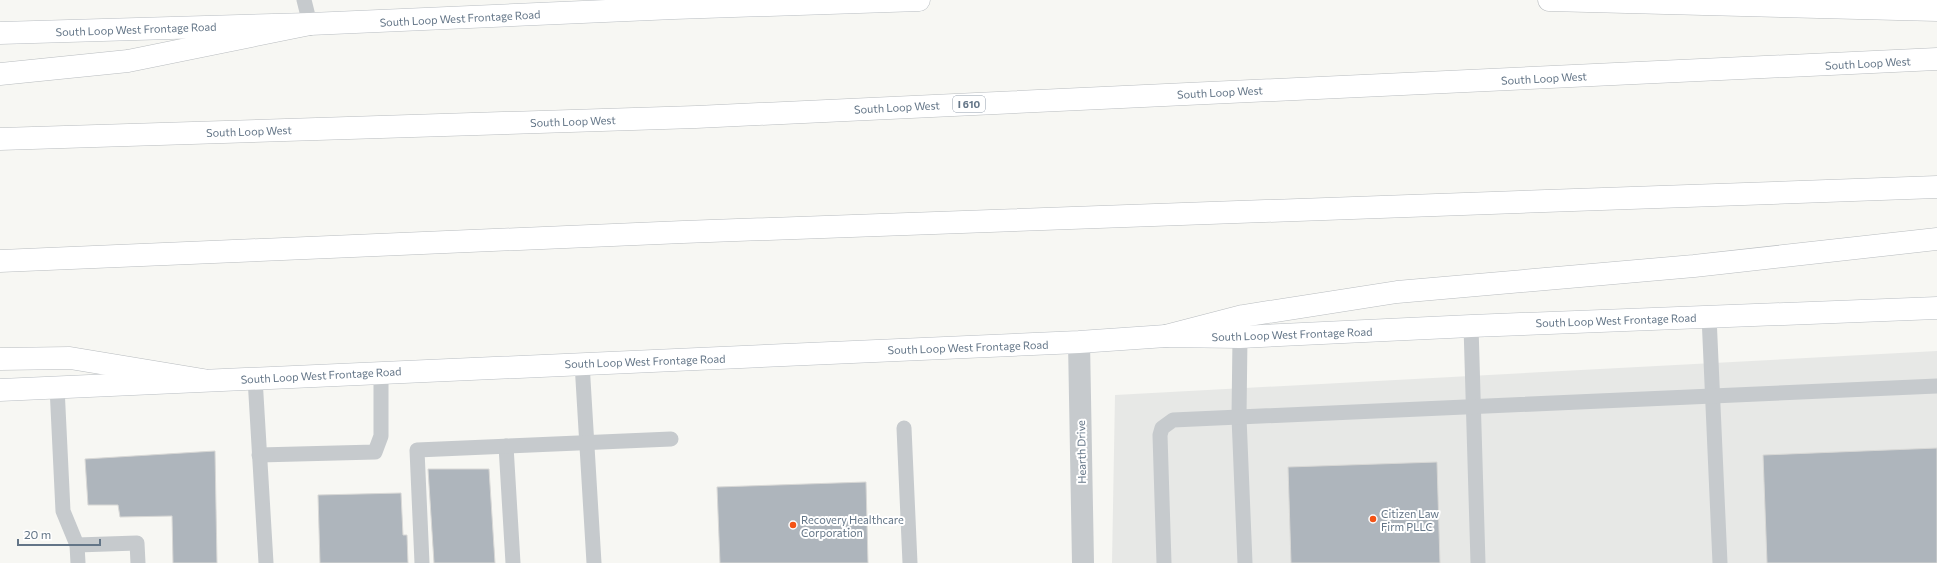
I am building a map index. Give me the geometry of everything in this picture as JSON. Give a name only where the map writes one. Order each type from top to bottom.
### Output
[{"type":"main road","name":"South Loop West Frontage Road","points":[[0,33],[310,24],[674,4],[919,0]]},
{"type":"main road","points":[[1549,0],[1937,10]]},
{"type":"main road","points":[[0,74],[128,61],[310,24]]},
{"type":"main road","name":"South Loop West","points":[[0,140],[696,117],[1937,59]]},
{"type":"main road","points":[[0,261],[667,233],[1937,187]]},
{"type":"main road","points":[[1166,336],[1243,316],[1397,292],[1694,266],[1937,239]]},
{"type":"main road","name":"South Loop West Frontage Road","points":[[0,390],[1079,342],[1166,336],[1240,337],[1709,316],[1937,308]]},
{"type":"main road","points":[[0,359],[70,358],[203,380]]},
{"type":"street","name":"Hearth Drive","points":[[1079,342],[1083,563]]},
{"type":"lane","points":[[304,0],[310,24]]},
{"type":"lane","points":[[1709,316],[1720,563]]},
{"type":"lane","points":[[1470,326],[1478,563]]},
{"type":"lane","points":[[1240,337],[1239,417],[1245,563]]},
{"type":"lane","points":[[582,363],[594,563]]},
{"type":"lane","points":[[259,455],[375,452],[381,436],[381,372]]},
{"type":"lane","points":[[255,378],[266,563]]},
{"type":"lane","points":[[1164,563],[1160,435],[1162,428],[1173,420],[1937,386]]},
{"type":"lane","points":[[57,387],[64,511],[77,545],[78,563]]},
{"type":"lane","points":[[904,428],[910,563]]},
{"type":"lane","points":[[422,563],[417,450],[671,439]]},
{"type":"lane","points":[[506,446],[513,563]]},
{"type":"lane","points":[[77,545],[137,543],[138,563]]},
{"type":"shaded area","points":[[1937,351],[1937,563],[1112,563],[1115,395]]},
{"type":"building","points":[[1937,448],[1937,563],[1767,563],[1763,455]]},
{"type":"building","points":[[215,451],[217,563],[173,563],[172,516],[120,517],[118,505],[88,505],[85,459]]},
{"type":"building","points":[[1437,462],[1440,563],[1291,563],[1288,467]]},
{"type":"building","points":[[428,469],[489,469],[495,563],[434,563]]},
{"type":"building","name":"Recovery Healthcare Corporation","points":[[866,482],[868,563],[720,563],[717,487]]},
{"type":"building","points":[[401,493],[403,535],[407,535],[408,563],[320,563],[318,495]]},
{"type":"place","name":"Citizen Law Firm PLLC","points":[[1373,519]]},
{"type":"place","name":"Recovery Healthcare Corporation","points":[[793,525]]}]
